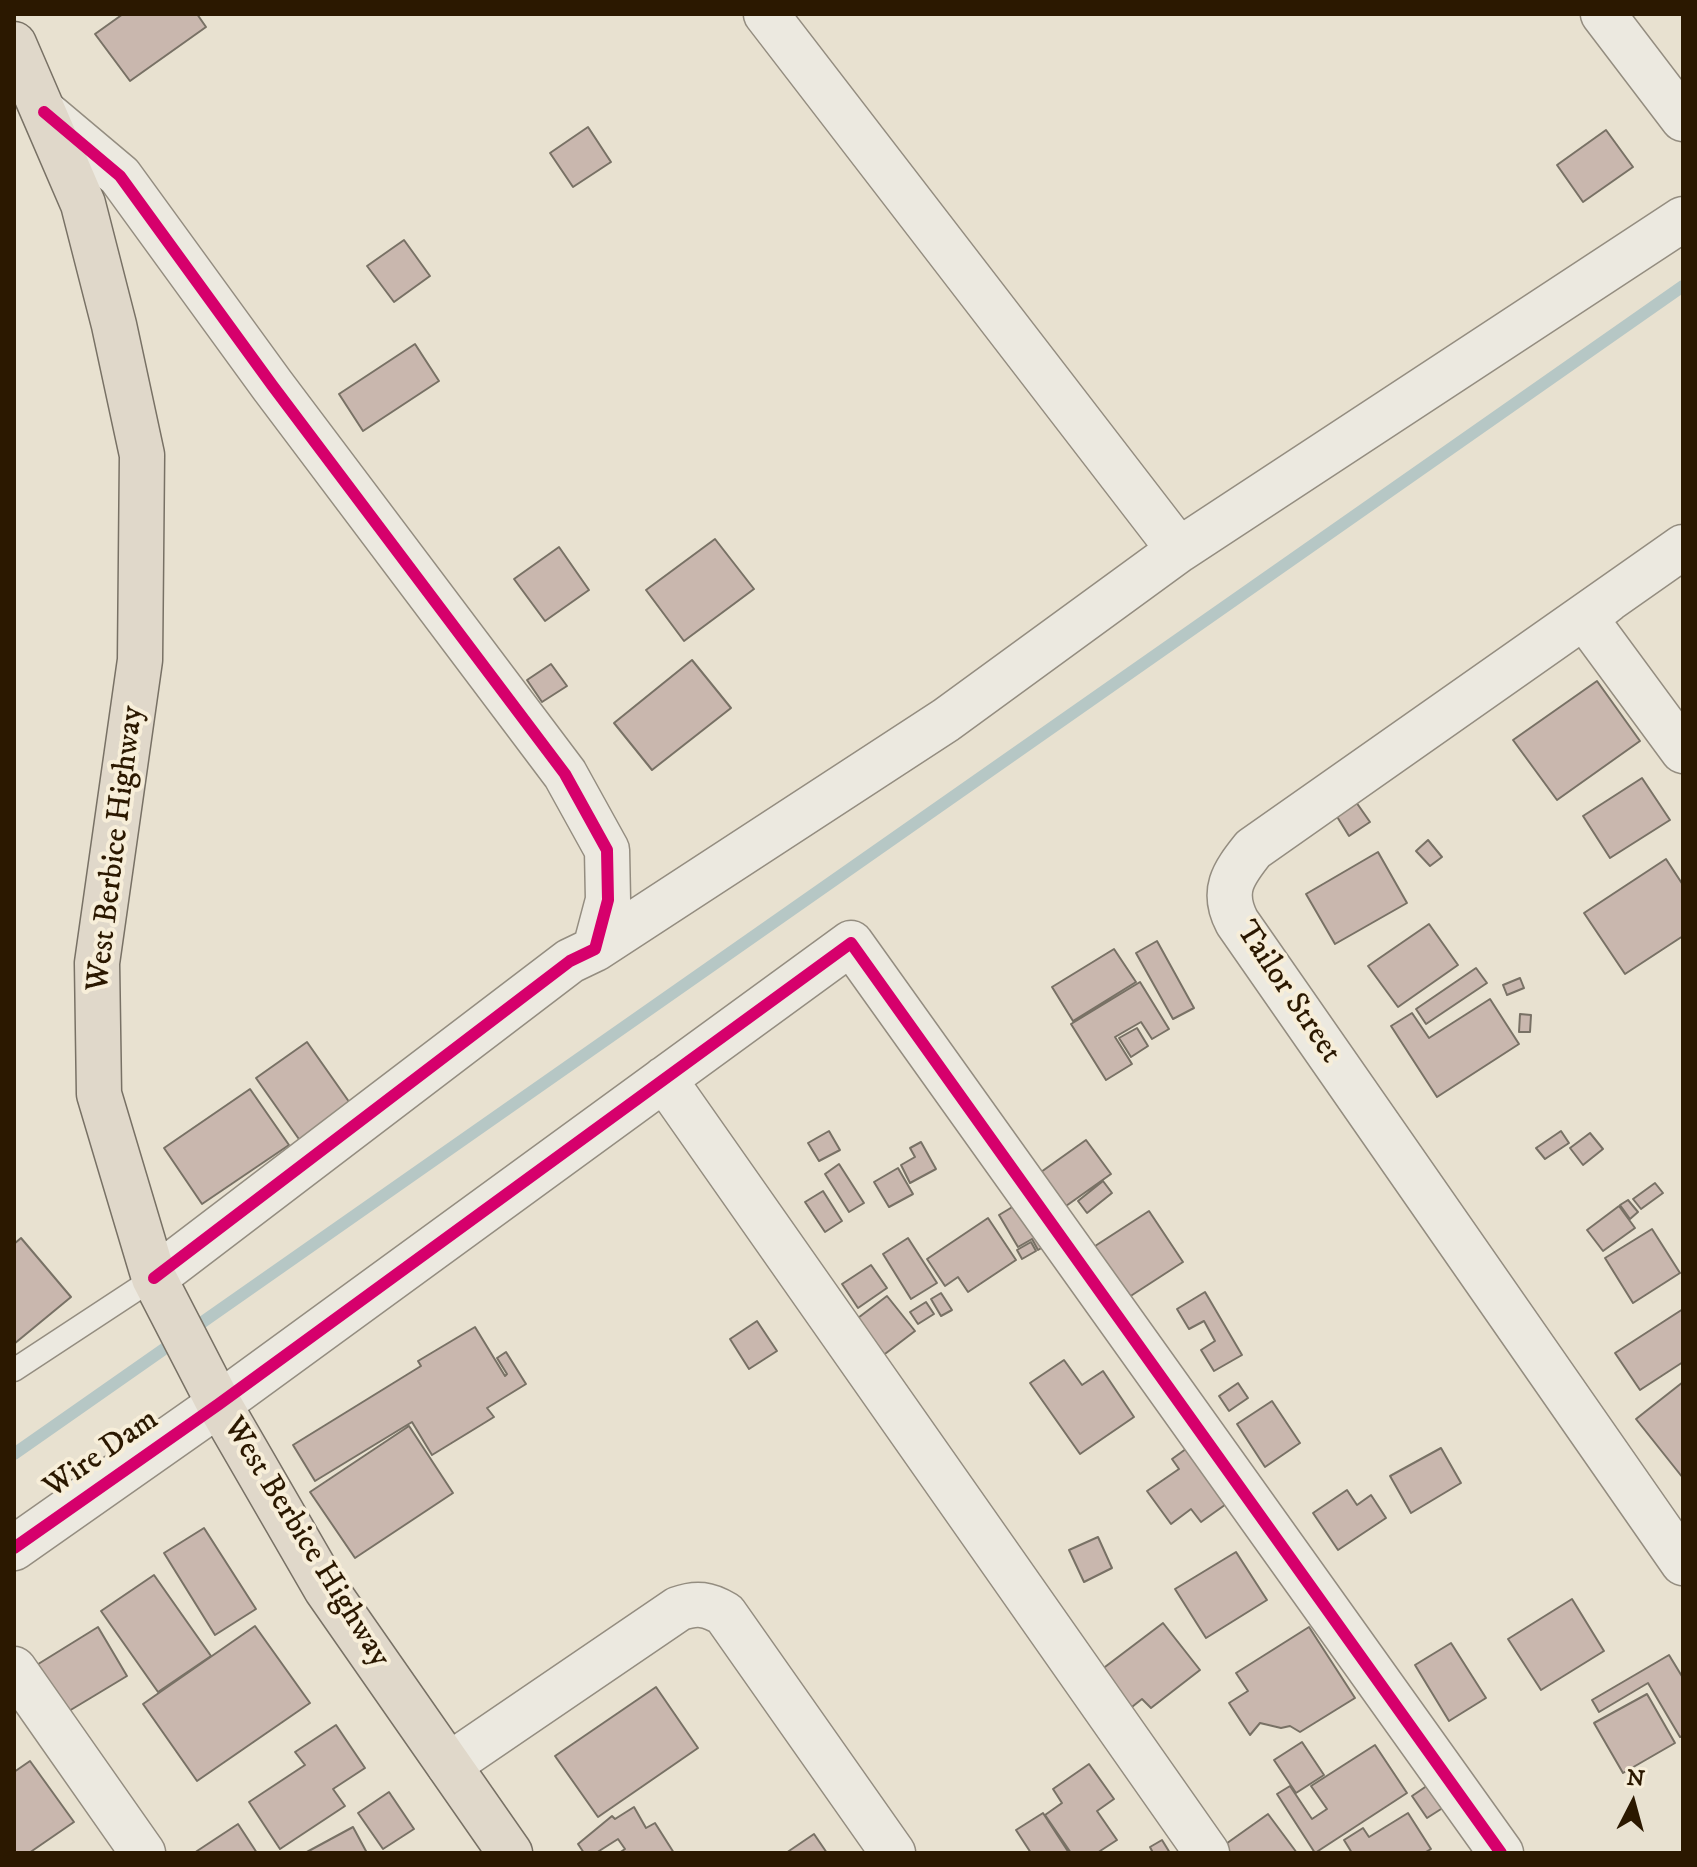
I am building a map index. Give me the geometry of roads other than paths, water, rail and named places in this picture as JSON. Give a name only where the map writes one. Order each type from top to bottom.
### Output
[{"type":"main road","name":"West Berbice Highway","points":[[14,44],[83,204],[114,325],[142,455],[140,660],[97,963],[99,1094],[154,1278],[219,1404],[326,1589],[510,1853]]},
{"type":"street","points":[[766,14],[1179,550]]},
{"type":"street","points":[[1603,14],[1683,119]]},
{"type":"street","points":[[44,112],[120,176],[226,324],[565,774],[607,850],[608,900],[595,949]]},
{"type":"street","points":[[154,1278],[570,961],[595,949],[946,720],[1179,550],[1683,219]]},
{"type":"street","name":"Tailor Street","points":[[1683,547],[1253,849],[1238,867],[1230,886],[1228,905],[1683,1563]]},
{"type":"street","points":[[1610,598],[1585,618],[1683,751]]},
{"type":"street","name":"Wire Dam","points":[[14,1548],[219,1404],[851,943],[1501,1853]]},
{"type":"street","points":[[664,1079],[1207,1853]]},
{"type":"street","points":[[449,1765],[678,1609],[692,1604],[709,1605],[725,1614],[893,1853]]},
{"type":"street","points":[[14,1669],[143,1853]]},
{"type":"lane","points":[[14,1370],[154,1278]]},
{"type":"waterway","points":[[14,1454],[1683,286]]}]
